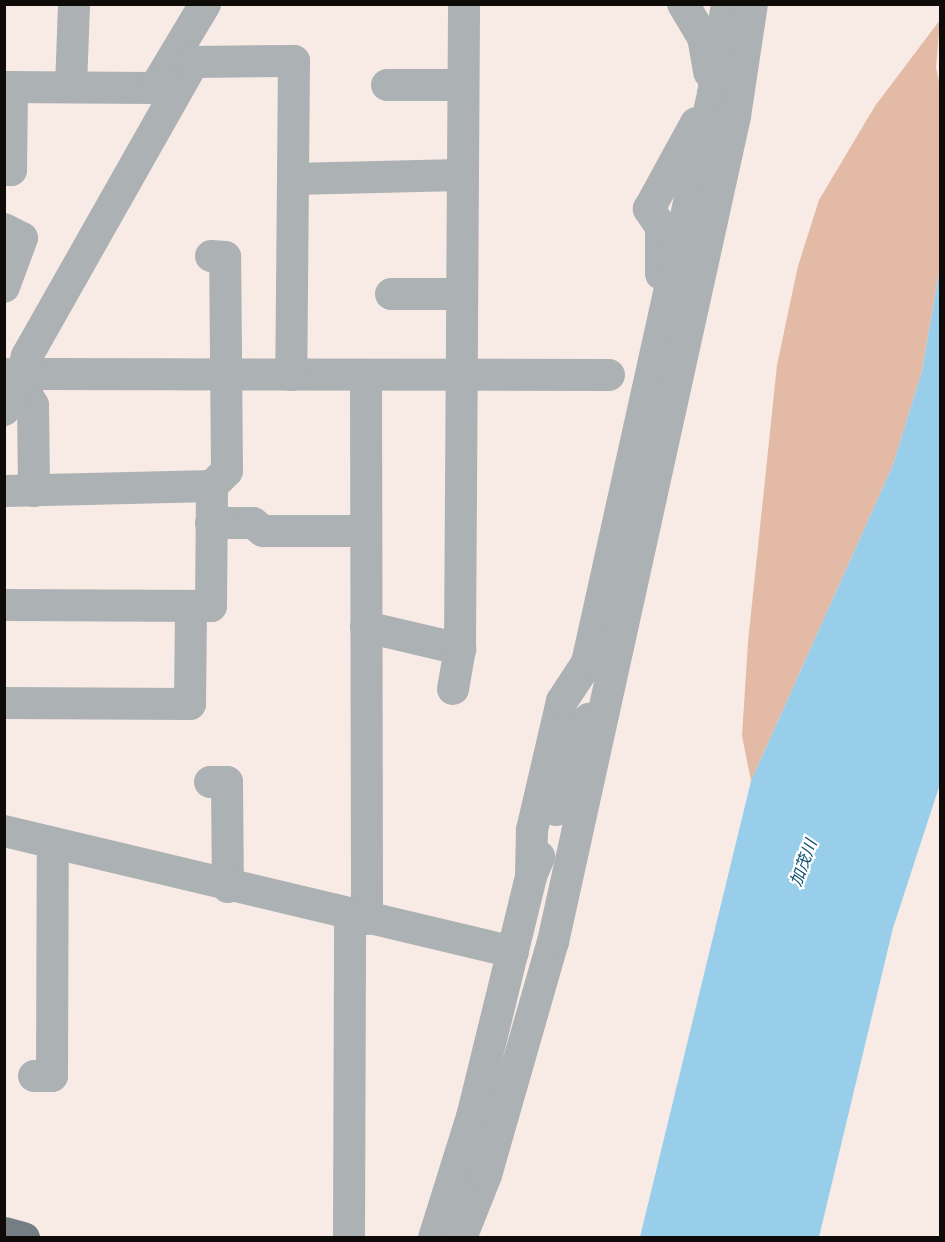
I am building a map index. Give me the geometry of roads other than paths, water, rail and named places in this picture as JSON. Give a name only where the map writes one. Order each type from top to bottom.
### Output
[{"type":"main road","points":[[4,1233],[24,1238]]},
{"type":"street","points":[[71,87],[74,4]]},
{"type":"street","points":[[4,410],[12,377],[27,356],[167,86],[205,4]]},
{"type":"street","points":[[453,688],[460,649],[461,175],[464,4]]},
{"type":"street","points":[[683,4],[703,37],[713,94]]},
{"type":"street","points":[[531,876],[532,830],[562,701],[587,663],[713,94],[727,4]]},
{"type":"street","points":[[461,1238],[486,1175],[525,1047],[556,931],[735,116],[752,4]]},
{"type":"street","points":[[4,170],[11,170],[8,87],[153,88],[167,86],[193,62],[294,61],[291,375]]},
{"type":"street","points":[[387,85],[462,85]]},
{"type":"street","points":[[293,179],[461,175]]},
{"type":"street","points":[[4,229],[22,238],[4,287]]},
{"type":"street","points":[[4,605],[211,606],[212,486],[227,471],[225,257],[211,256]]},
{"type":"street","points":[[391,294],[461,294]]},
{"type":"street","points":[[12,377],[38,374],[609,375]]},
{"type":"street","points":[[350,1238],[366,627],[366,375]]},
{"type":"street","points":[[12,377],[33,405],[19,491],[212,486]]},
{"type":"street","points":[[211,523],[253,523],[262,531],[366,531]]},
{"type":"street","points":[[4,703],[190,704],[191,606]]},
{"type":"street","points":[[366,627],[460,649]]},
{"type":"street","points":[[434,1238],[472,1117],[531,876],[549,833],[582,726],[608,697]]},
{"type":"street","points":[[210,782],[227,782],[228,887]]},
{"type":"street","points":[[4,831],[228,887],[513,952]]},
{"type":"street","points":[[34,1076],[52,1076],[53,843]]},
{"type":"water","name":"加茂川","points":[[940,267],[940,784],[893,928],[819,1237],[640,1237],[751,781],[893,465],[922,371]]}]
